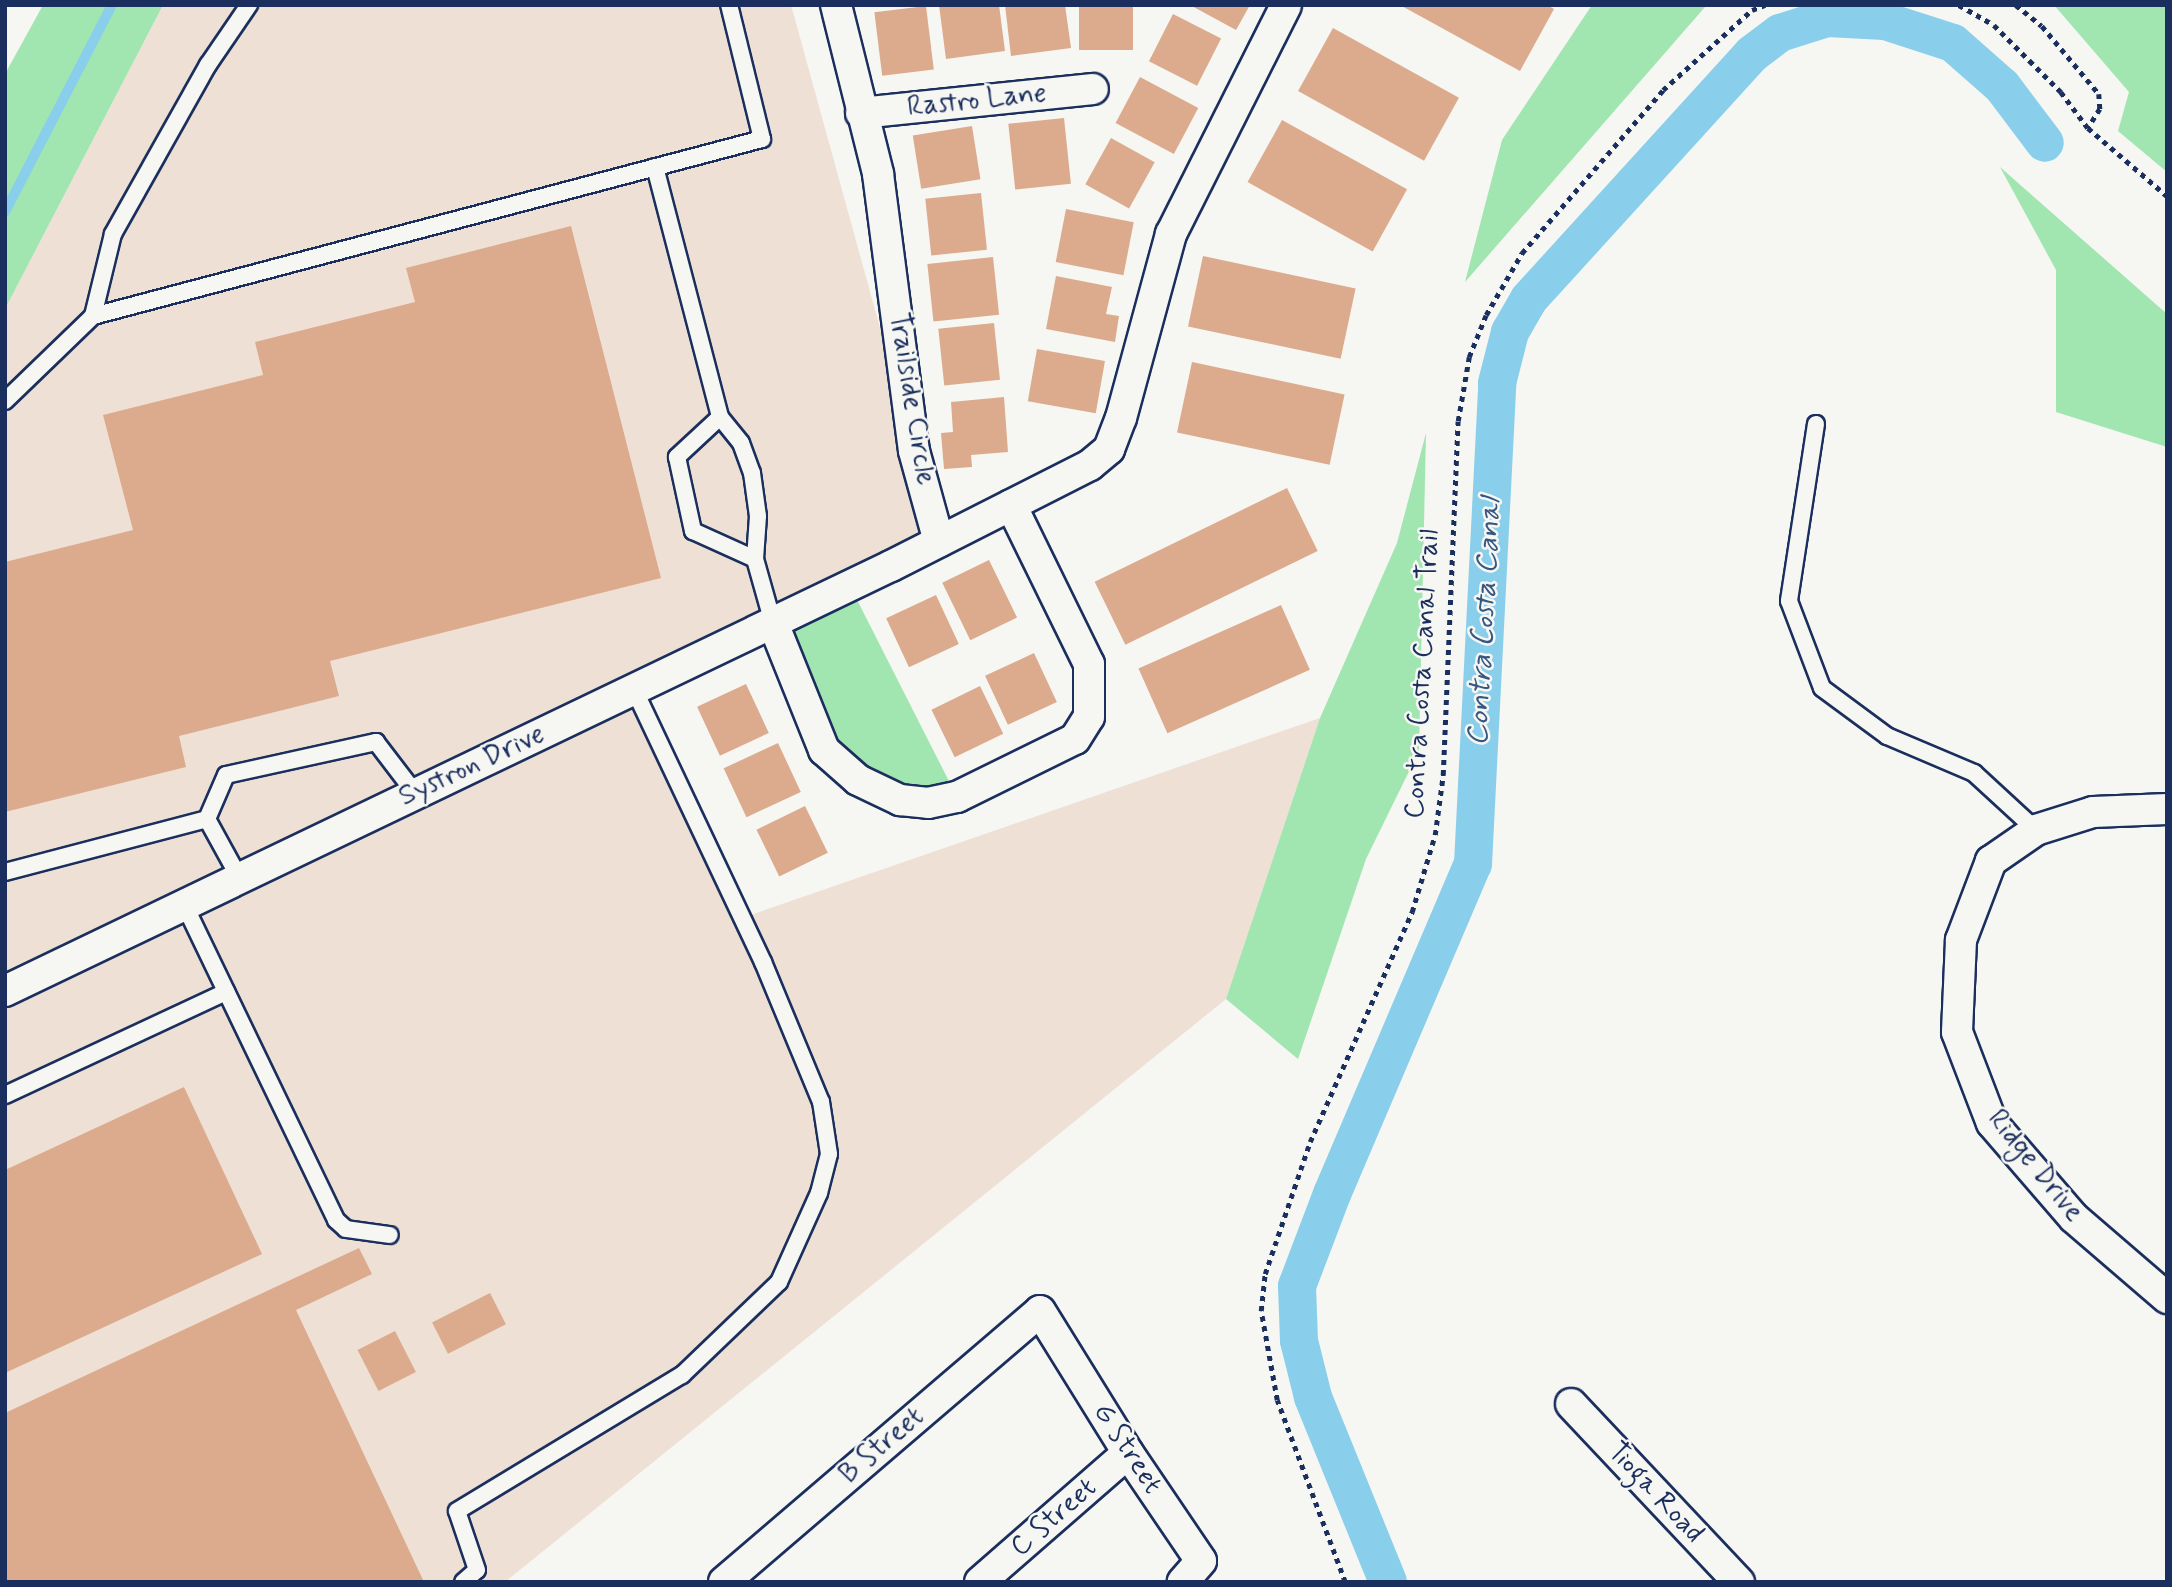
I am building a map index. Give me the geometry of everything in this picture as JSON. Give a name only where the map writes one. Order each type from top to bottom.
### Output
[{"type":"street","name":"Trailside Circle","points":[[836,5],[878,174],[914,451],[939,542]]},
{"type":"street","points":[[939,542],[1090,465],[1109,449],[1171,234],[1286,5]]},
{"type":"street","name":"Rastro Lane","points":[[861,114],[1093,89]]},
{"type":"street","points":[[773,623],[824,750],[858,779],[900,800],[928,803],[957,797],[1075,739],[1088,717],[1088,664],[1011,505]]},
{"type":"street","name":"Systron Drive","points":[[5,991],[939,542]]},
{"type":"street","name":"Ridge Drive","points":[[2167,809],[2093,812],[2036,830],[1991,860],[1961,940],[1957,1032],[1992,1123],[2074,1218],[2167,1297]]},
{"type":"street","name":"G Street","points":[[1040,1311],[1128,1453],[1201,1561],[1183,1582]]},
{"type":"street","name":"B Street","points":[[723,1582],[1040,1311]]},
{"type":"street","name":"Tioga Road","points":[[1571,1404],[1739,1582]]},
{"type":"street","name":"C Street","points":[[980,1582],[1128,1453]]},
{"type":"lane","points":[[93,316],[113,233],[208,65],[249,5]]},
{"type":"lane","points":[[5,401],[93,316],[762,139],[729,5]]},
{"type":"lane","points":[[655,167],[720,417],[741,443],[752,473],[758,516],[755,559],[773,623]]},
{"type":"lane","points":[[720,417],[677,457],[692,531],[755,559]]},
{"type":"lane","points":[[1816,424],[1788,601],[1822,688],[1887,736],[1974,773],[2036,830]]},
{"type":"lane","points":[[464,1582],[477,1570],[457,1511],[682,1376],[779,1282],[819,1193],[829,1154],[821,1102],[763,962],[634,689]]},
{"type":"lane","points":[[207,819],[226,775],[376,742],[415,793]]},
{"type":"lane","points":[[5,872],[207,819]]},
{"type":"lane","points":[[207,819],[240,879]]},
{"type":"lane","points":[[186,906],[336,1220],[346,1229],[390,1235]]},
{"type":"lane","points":[[5,1095],[226,992]]},
{"type":"path","name":"Contra Costa Canal Trail","points":[[1345,1582],[1277,1400],[1261,1311],[1265,1274],[1310,1142],[1412,912],[1435,835],[1443,775],[1458,421],[1469,357],[1486,315],[1522,253],[1663,90],[1752,10],[1765,5]]},
{"type":"path","points":[[1959,5],[1994,24],[2061,92],[2088,128],[2167,195]]},
{"type":"path","points":[[2017,5],[2042,26],[2099,94],[2100,109],[2088,128]]},
{"type":"shaded area","points":[[163,5],[791,5],[939,542],[5,987],[5,309]]},
{"type":"shaded area","points":[[634,689],[742,918],[1320,718],[1226,999],[505,1582],[5,1582],[5,991]]},
{"type":"green space","points":[[43,5],[163,5],[5,309],[5,74]]},
{"type":"green space","points":[[1592,5],[1705,7],[1465,282],[1502,140]]},
{"type":"green space","points":[[2054,5],[2167,5],[2167,172],[2118,131],[2129,92]]},
{"type":"green space","points":[[2000,167],[2167,314],[2167,447],[2056,412],[2056,270]]},
{"type":"green space","points":[[1426,433],[1419,751],[1366,859],[1298,1059],[1226,999],[1320,718],[1397,543]]},
{"type":"green space","points":[[850,586],[957,797],[928,803],[824,750],[773,623]]},
{"type":"building","points":[[939,5],[999,5],[1005,51],[946,59]]},
{"type":"building","points":[[1005,5],[1065,5],[1071,48],[1011,56]]},
{"type":"building","points":[[1079,5],[1133,5],[1133,50],[1079,50]]},
{"type":"building","points":[[1190,5],[1250,5],[1236,30]]},
{"type":"building","points":[[1400,5],[1547,5],[1554,9],[1520,71]]},
{"type":"building","points":[[926,6],[934,70],[882,76],[874,12]]},
{"type":"building","points":[[1173,14],[1221,39],[1197,86],[1149,61]]},
{"type":"building","points":[[1333,28],[1459,98],[1424,161],[1298,91]]},
{"type":"building","points":[[1140,77],[1198,108],[1174,154],[1116,123]]},
{"type":"building","points":[[1064,118],[1071,184],[1015,189],[1008,124]]},
{"type":"building","points":[[1282,120],[1407,189],[1373,251],[1248,182]]},
{"type":"building","points":[[972,126],[980,179],[921,189],[913,135]]},
{"type":"building","points":[[1111,138],[1155,162],[1129,209],[1085,184]]},
{"type":"building","points":[[981,193],[987,250],[931,256],[925,199]]},
{"type":"building","points":[[1066,209],[1134,222],[1123,275],[1056,262]]},
{"type":"building","points":[[571,226],[661,578],[330,661],[339,696],[179,736],[186,767],[5,812],[5,562],[133,530],[103,415],[263,375],[255,342],[415,302],[406,268]]},
{"type":"building","points":[[1203,256],[1356,288],[1341,359],[1188,326]]},
{"type":"building","points":[[993,257],[999,315],[933,322],[927,264]]},
{"type":"building","points":[[1056,276],[1112,287],[1106,314],[1119,316],[1115,342],[1046,329]]},
{"type":"building","points":[[994,323],[1000,380],[944,386],[938,329]]},
{"type":"building","points":[[1037,349],[1105,361],[1096,413],[1028,401]]},
{"type":"building","points":[[1192,362],[1345,394],[1330,465],[1177,432]]},
{"type":"building","points":[[1004,397],[1008,452],[971,455],[972,467],[944,469],[941,433],[953,432],[951,402]]},
{"type":"building","points":[[1287,488],[1318,551],[1125,645],[1095,582]]},
{"type":"building","points":[[989,560],[1017,618],[970,640],[942,583]]},
{"type":"building","points":[[936,595],[959,644],[909,667],[886,618]]},
{"type":"building","points":[[1281,605],[1310,670],[1167,733],[1138,668]]},
{"type":"building","points":[[1034,653],[1057,702],[1008,725],[985,676]]},
{"type":"building","points":[[746,684],[769,733],[720,756],[697,707]]},
{"type":"building","points":[[980,686],[1003,734],[955,757],[931,710]]},
{"type":"building","points":[[778,743],[801,792],[746,817],[724,768]]},
{"type":"building","points":[[805,806],[828,853],[779,876],[756,830]]},
{"type":"building","points":[[184,1087],[262,1254],[5,1373],[5,1170]]},
{"type":"building","points":[[359,1248],[372,1274],[296,1310],[424,1582],[5,1582],[5,1413]]},
{"type":"building","points":[[490,1293],[506,1324],[448,1354],[432,1323]]},
{"type":"building","points":[[395,1331],[416,1372],[378,1391],[358,1350]]},
{"type":"waterway","points":[[5,212],[112,5]]},
{"type":"waterway","name":"Contra Costa Canal","points":[[1388,1582],[1313,1397],[1299,1341],[1297,1286],[1332,1194],[1473,864],[1497,383],[1510,332],[1529,299],[1752,54],[1780,33],[1827,18],[1885,21],[1953,43],[2002,86],[2045,143]]}]
